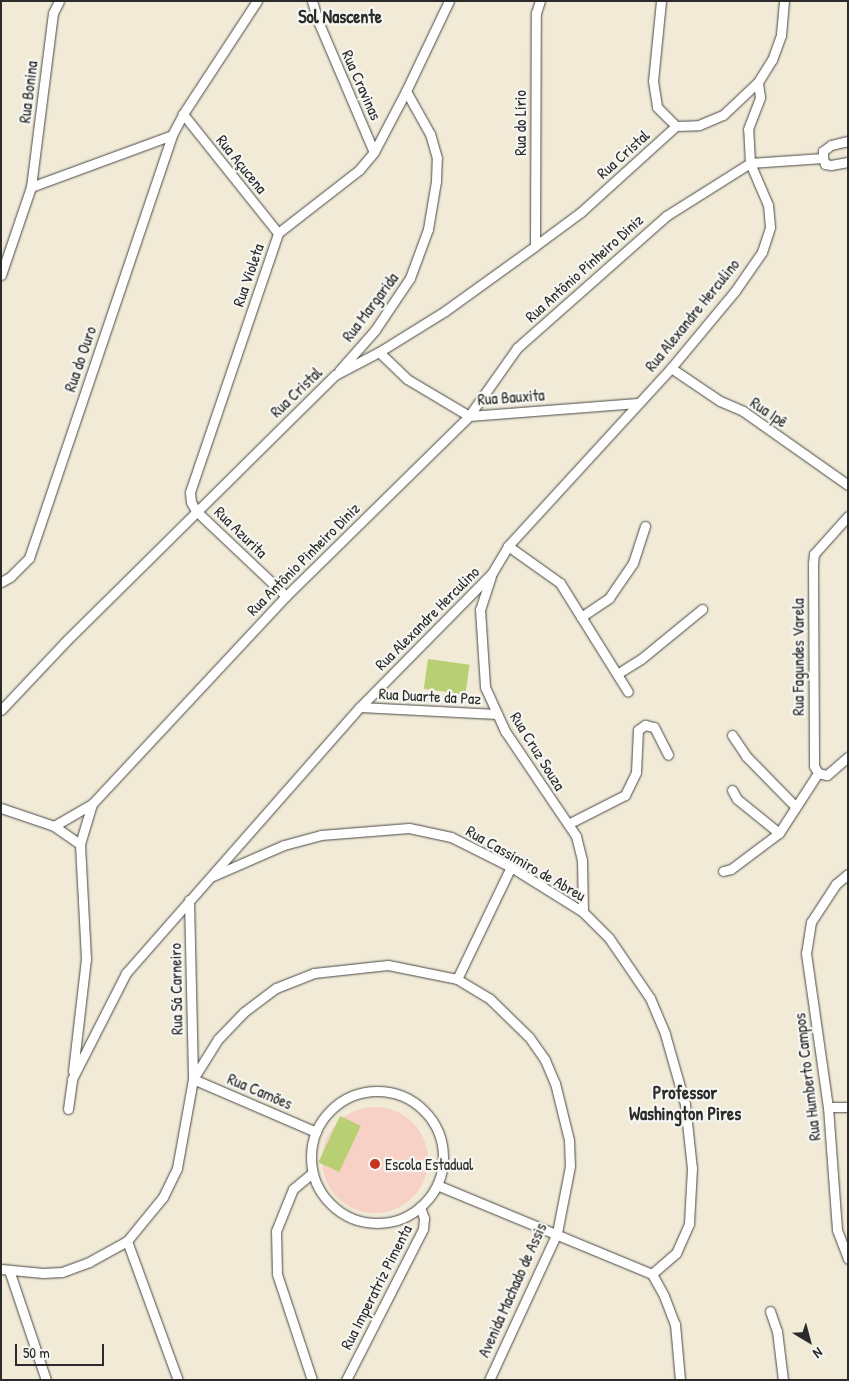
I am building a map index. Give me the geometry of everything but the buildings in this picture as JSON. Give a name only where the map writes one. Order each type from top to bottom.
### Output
[{"type":"street","name":"Rua Bonina","points":[[1,275],[31,187],[53,13],[59,1]]},
{"type":"street","name":"Rua do Ouro","points":[[1,582],[10,578],[29,558],[172,135],[183,114],[257,1]]},
{"type":"street","name":"Rua Cravinas","points":[[312,1],[318,21],[374,152]]},
{"type":"street","points":[[406,91],[449,1]]},
{"type":"street","name":"Rua do Lírio","points":[[535,246],[536,13],[540,1]]},
{"type":"street","points":[[661,1],[653,81],[657,107],[676,126],[699,125],[723,115],[758,82],[772,60],[781,35],[784,1]]},
{"type":"street","name":"Rua Alexandre Herculino","points":[[68,1109],[72,1079],[126,972],[360,707],[492,573],[508,546],[670,368],[735,291],[762,252],[770,227],[768,205],[750,163],[748,129],[760,97],[758,82]]},
{"type":"street","name":"Rua Violeta","points":[[196,510],[191,502],[190,492],[278,233],[359,170],[374,152],[406,91]]},
{"type":"street","name":"Rua Margarida","points":[[335,375],[375,330],[410,278],[428,229],[436,181],[437,158],[430,134],[406,91]]},
{"type":"street","name":"Rua Açucena","points":[[183,114],[278,233]]},
{"type":"street","name":"Rua Cristal","points":[[1,710],[196,510],[335,375],[379,352],[445,311],[535,246],[581,212],[676,126]]},
{"type":"street","points":[[31,187],[172,135]]},
{"type":"street","points":[[848,141],[831,145],[824,151],[823,158],[825,164],[831,165],[848,162]]},
{"type":"street","points":[[750,163],[823,158]]},
{"type":"street","name":"Rua Antônio Pinheiro Diniz","points":[[72,1079],[86,959],[80,844],[92,804],[286,596],[468,416],[517,348],[666,216],[750,163]]},
{"type":"street","name":"Rua Bauxita","points":[[379,352],[407,379],[468,416],[637,403]]},
{"type":"street","name":"Rua Ipê","points":[[670,368],[720,401],[743,411],[848,485]]},
{"type":"street","name":"Rua Azurita","points":[[196,510],[286,596]]},
{"type":"street","name":"Rua Fagundes Varela","points":[[818,774],[814,766],[812,564],[814,554],[848,516]]},
{"type":"street","points":[[581,617],[609,598],[619,584],[633,563],[645,526]]},
{"type":"street","points":[[508,546],[560,583],[628,692]]},
{"type":"street","name":"Rua Cruz Souza","points":[[492,573],[480,609],[485,687],[505,731],[576,836],[582,860],[583,912]]},
{"type":"street","points":[[617,674],[641,659],[702,609]]},
{"type":"street","name":"Rua Duarte da Paz","points":[[360,707],[497,714]]},
{"type":"street","points":[[568,824],[625,795],[636,772],[638,730],[645,725],[654,727],[668,755]]},
{"type":"street","points":[[732,735],[746,756],[796,807]]},
{"type":"street","points":[[723,871],[731,869],[779,833],[818,774],[827,775],[848,757]]},
{"type":"street","points":[[732,790],[737,799],[779,833]]},
{"type":"street","points":[[54,826],[92,804]]},
{"type":"street","points":[[1,808],[54,826],[80,844]]},
{"type":"street","name":"Rua Cassimiro de Abreu","points":[[209,877],[284,845],[321,835],[409,828],[451,837],[511,867],[583,912],[609,938],[650,998],[665,1034],[685,1104],[692,1168],[689,1224],[676,1253],[652,1274]]},
{"type":"street","points":[[457,979],[511,867]]},
{"type":"street","name":"Rua Humberto Campos","points":[[848,874],[836,884],[811,922],[806,952],[828,1107],[837,1230],[848,1259]]},
{"type":"street","name":"Rua Sá Carneiro","points":[[189,900],[193,1079]]},
{"type":"street","name":"Avenida Machado de Assis","points":[[5,1270],[62,1272],[90,1262],[127,1241],[163,1197],[177,1168],[193,1079],[218,1039],[244,1012],[276,988],[314,973],[388,965],[457,979],[490,999],[529,1037],[545,1060],[555,1083],[569,1140],[570,1166],[557,1233],[489,1380]]},
{"type":"street","name":"Rua Camões","points":[[193,1079],[316,1132]]},
{"type":"street","points":[[376,1091],[395,1093],[413,1101],[427,1114],[437,1130],[442,1148],[442,1167],[437,1185],[420,1207],[400,1219],[378,1223],[356,1220],[336,1210],[321,1194],[312,1173],[311,1152],[316,1132],[326,1115],[340,1102],[357,1094],[376,1091]]},
{"type":"street","points":[[828,1107],[848,1107]]},
{"type":"street","points":[[312,1173],[292,1189],[276,1230],[277,1274],[312,1380]]},
{"type":"street","points":[[437,1185],[557,1233],[652,1274],[664,1296],[675,1324],[680,1380]]},
{"type":"street","name":"Rua Imperatriz Pimenta","points":[[346,1380],[423,1229],[424,1218],[420,1207]]},
{"type":"street","points":[[127,1241],[178,1380]]},
{"type":"street","points":[[5,1270],[46,1380]]},
{"type":"street","points":[[770,1311],[777,1331],[783,1380]]},
{"type":"shaded area","name":"Escola Estadual","points":[[375,1107],[395,1111],[413,1122],[424,1140],[428,1160],[424,1180],[413,1198],[395,1209],[375,1213],[355,1209],[337,1198],[326,1180],[322,1160],[326,1140],[337,1122],[355,1111]]},
{"type":"green space","points":[[428,659],[470,665],[465,695],[424,689]]},
{"type":"green space","points":[[340,1116],[361,1126],[339,1172],[318,1162]]},
{"type":"place","name":"Escola Estadual","points":[[375,1164]]},
{"type":"district","name":"Sol Nascente","points":[[340,17]]},
{"type":"district","name":"Professor Washington Pires","points":[[685,1104]]}]
